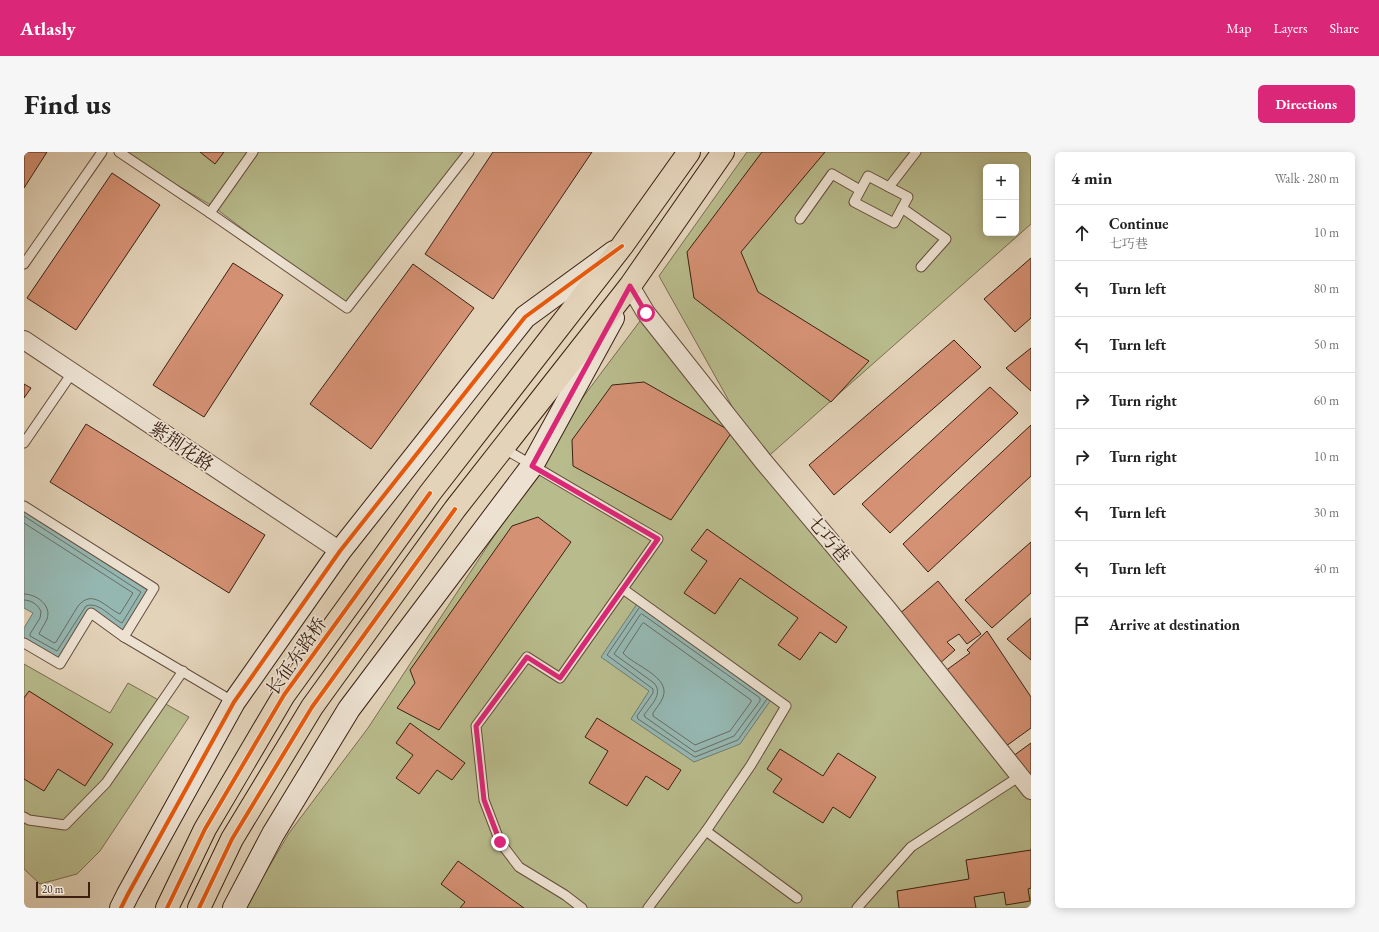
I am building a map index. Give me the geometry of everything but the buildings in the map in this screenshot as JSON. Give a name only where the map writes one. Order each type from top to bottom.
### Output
[{"type":"main road","name":"长征东路桥","points":[[167,908],[206,829],[284,695],[430,493],[622,246],[689,152]]},
{"type":"main road","points":[[198,908],[232,839],[312,707],[455,509],[630,286],[723,152]]},
{"type":"street","points":[[122,903],[234,702],[340,551],[525,317],[622,246]]},
{"type":"street","points":[[234,908],[273,834],[349,708],[532,466],[630,286]]},
{"type":"street","name":"七巧巷","points":[[630,286],[646,313],[763,461],[888,610],[1026,783]]},
{"type":"street","name":"紫荆花路","points":[[24,340],[340,551]]},
{"type":"lane","points":[[24,264],[102,152]]},
{"type":"lane","points":[[119,152],[347,308],[469,152]]},
{"type":"lane","points":[[210,213],[253,152]]},
{"type":"lane","points":[[889,187],[916,152]]},
{"type":"lane","points":[[800,219],[832,174],[860,190]]},
{"type":"lane","points":[[868,176],[889,187],[908,197],[894,223],[854,202],[868,176]]},
{"type":"lane","points":[[902,208],[946,240],[921,267]]},
{"type":"lane","points":[[24,443],[72,373]]},
{"type":"lane","points":[[503,448],[658,539],[560,678],[527,657],[476,726],[484,800],[500,842],[519,868],[582,908]]},
{"type":"lane","points":[[24,506],[154,588],[124,637]]},
{"type":"lane","points":[[622,589],[786,706],[751,765],[706,831],[648,908]]},
{"type":"lane","points":[[26,648],[60,664],[91,613],[124,637],[234,702]]},
{"type":"lane","points":[[24,817],[29,820],[65,825],[106,784],[183,671]]},
{"type":"lane","points":[[857,908],[911,847],[1026,783]]},
{"type":"lane","points":[[706,831],[797,898]]},
{"type":"green space","points":[[121,152],[469,152],[347,308],[214,207]]},
{"type":"green space","points":[[747,152],[1031,152],[1031,224],[1019,235],[1019,164],[983,164],[983,236],[1017,236],[763,461],[1031,790],[1031,908],[245,908],[289,833],[368,728],[517,501],[569,416],[646,313],[761,458],[659,276]]},
{"type":"green space","points":[[24,664],[110,713],[128,683],[189,717],[100,851],[77,874],[40,884],[24,869]]},
{"type":"water","points":[[24,506],[154,588],[124,637],[92,613],[60,664],[24,643],[24,628],[33,613],[24,608]]},
{"type":"water","points":[[639,601],[773,697],[740,744],[694,762],[631,719],[649,691],[601,657]]},
{"type":"cycle path","points":[[121,908],[234,702],[340,551],[525,317],[622,246]]},
{"type":"cycle path","points":[[167,908],[205,829],[284,695],[430,493]]},
{"type":"cycle path","points":[[199,908],[232,839],[312,707],[455,509]]},
{"type":"route","points":[[500,842],[484,800],[476,726],[527,657],[560,678],[658,539],[532,466],[630,286],[646,313]]}]
